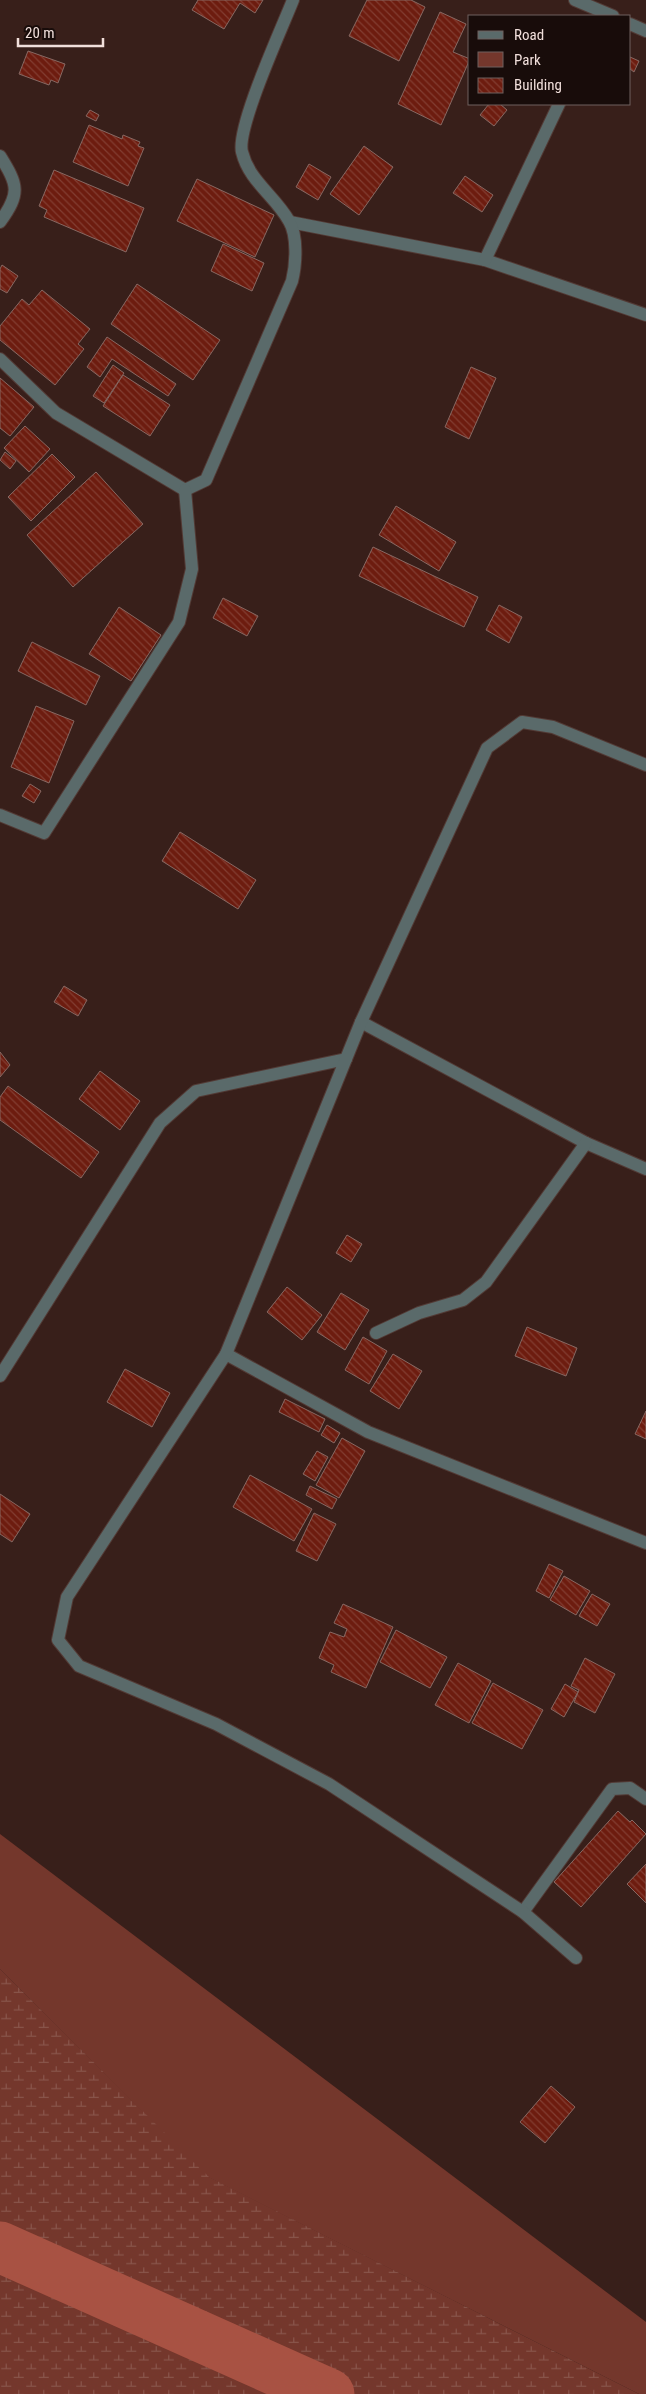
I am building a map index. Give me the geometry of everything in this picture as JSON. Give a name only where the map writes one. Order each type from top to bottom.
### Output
[{"type":"street","points":[[185,490],[206,480],[292,281],[297,260],[290,222],[254,178],[242,151],[243,127],[293,0]]},
{"type":"street","points":[[575,0],[593,12],[608,15]]},
{"type":"street","points":[[631,24],[646,31]]},
{"type":"street","points":[[485,260],[559,105]]},
{"type":"street","points":[[0,156],[13,177],[15,190],[13,204],[0,222]]},
{"type":"street","points":[[290,222],[485,260],[646,315]]},
{"type":"street","points":[[0,359],[56,413],[185,490]]},
{"type":"street","points":[[0,814],[44,833],[180,622],[192,569],[185,490]]},
{"type":"street","points":[[576,1958],[523,1912],[328,1784],[216,1724],[79,1666],[58,1640],[67,1597],[226,1354],[361,1022],[487,748],[522,722],[553,727],[646,765]]},
{"type":"street","points":[[361,1022],[586,1143],[646,1169]]},
{"type":"street","points":[[0,1376],[160,1122],[196,1091],[346,1060]]},
{"type":"street","points":[[376,1333],[419,1312],[463,1300],[486,1282],[586,1143]]},
{"type":"street","points":[[226,1354],[368,1432],[646,1543]]},
{"type":"street","points":[[523,1912],[612,1789],[630,1788],[646,1799]]},
{"type":"green space","points":[[0,1834],[646,2322],[646,2394],[639,2394],[208,2177],[0,1969]]},
{"type":"green space","points":[[0,1969],[209,2177],[639,2394],[0,2394]]},
{"type":"building","points":[[198,0],[263,0],[255,13],[240,3],[224,29],[192,10]]},
{"type":"building","points":[[367,0],[411,0],[425,7],[399,61],[349,36]]},
{"type":"building","points":[[440,12],[466,24],[453,52],[468,58],[468,64],[441,125],[398,104]]},
{"type":"building","points":[[28,51],[65,64],[58,83],[51,80],[49,85],[19,74]]},
{"type":"building","points":[[631,57],[639,61],[634,72],[631,70]]},
{"type":"building","points":[[488,105],[501,105],[507,110],[494,126],[480,115]]},
{"type":"building","points":[[90,110],[99,115],[96,121],[86,116]]},
{"type":"building","points":[[89,125],[122,139],[123,135],[140,142],[138,146],[144,148],[128,186],[73,162]]},
{"type":"building","points":[[364,146],[393,167],[359,215],[330,194]]},
{"type":"building","points":[[309,164],[331,177],[318,200],[296,187]]},
{"type":"building","points":[[54,170],[144,208],[126,252],[44,217],[47,210],[39,206]]},
{"type":"building","points":[[465,176],[493,195],[482,212],[453,193]]},
{"type":"building","points":[[197,179],[274,215],[255,257],[177,221]]},
{"type":"building","points":[[223,244],[264,263],[252,291],[211,271]]},
{"type":"building","points":[[2,265],[18,276],[7,293],[0,289],[0,269]]},
{"type":"building","points":[[137,284],[220,340],[193,380],[111,324]]},
{"type":"building","points":[[42,290],[90,329],[78,344],[84,349],[55,385],[0,340],[0,326],[22,299],[29,305]]},
{"type":"building","points":[[107,337],[176,384],[168,396],[112,359],[100,377],[87,367]]},
{"type":"building","points":[[113,365],[124,373],[104,403],[93,396]]},
{"type":"building","points":[[471,367],[496,378],[469,439],[445,427]]},
{"type":"building","points":[[123,375],[170,405],[150,436],[103,406]]},
{"type":"building","points":[[0,378],[34,407],[10,436],[0,428]]},
{"type":"building","points":[[25,426],[50,449],[29,472],[4,448]]},
{"type":"building","points":[[5,452],[16,461],[10,469],[0,460]]},
{"type":"building","points":[[52,454],[75,477],[31,521],[8,497]]},
{"type":"building","points":[[96,472],[143,524],[73,587],[27,535]]},
{"type":"building","points":[[396,506],[456,542],[439,571],[379,535]]},
{"type":"building","points":[[373,547],[478,597],[464,627],[359,576]]},
{"type":"building","points":[[223,598],[258,616],[247,636],[213,618]]},
{"type":"building","points":[[499,605],[522,617],[509,643],[486,630]]},
{"type":"building","points":[[119,607],[161,635],[131,681],[89,654]]},
{"type":"building","points":[[32,642],[100,676],[86,705],[18,671]]},
{"type":"building","points":[[36,706],[74,721],[49,783],[11,767]]},
{"type":"building","points":[[30,784],[41,791],[34,803],[22,796]]},
{"type":"building","points":[[180,832],[256,880],[238,909],[162,861]]},
{"type":"building","points":[[64,986],[87,1000],[78,1016],[54,1002]]},
{"type":"building","points":[[0,1052],[10,1065],[0,1077]]},
{"type":"building","points":[[100,1071],[140,1101],[120,1130],[79,1099]]},
{"type":"building","points":[[8,1086],[99,1152],[81,1178],[0,1120],[0,1097]]},
{"type":"building","points":[[347,1235],[362,1244],[351,1262],[336,1253]]},
{"type":"building","points":[[287,1287],[322,1315],[302,1340],[267,1312]]},
{"type":"building","points":[[341,1293],[369,1310],[345,1350],[317,1332]]},
{"type":"building","points":[[527,1327],[577,1348],[566,1376],[515,1356]]},
{"type":"building","points":[[363,1337],[387,1351],[369,1384],[345,1370]]},
{"type":"building","points":[[393,1354],[422,1371],[399,1409],[370,1391]]},
{"type":"building","points":[[125,1369],[170,1393],[152,1427],[107,1402]]},
{"type":"building","points":[[285,1399],[325,1419],[319,1432],[279,1412]]},
{"type":"building","points":[[646,1411],[646,1439],[635,1434]]},
{"type":"building","points":[[327,1425],[340,1433],[334,1443],[321,1435]]},
{"type":"building","points":[[342,1438],[365,1451],[339,1498],[316,1485]]},
{"type":"building","points":[[317,1451],[328,1457],[315,1481],[303,1474]]},
{"type":"building","points":[[250,1475],[312,1509],[294,1541],[233,1507]]},
{"type":"building","points":[[310,1486],[337,1499],[332,1509],[306,1495]]},
{"type":"building","points":[[0,1494],[30,1514],[12,1542],[0,1534]]},
{"type":"building","points":[[314,1513],[336,1524],[317,1561],[296,1551]]},
{"type":"building","points":[[549,1564],[563,1571],[549,1598],[536,1591]]},
{"type":"building","points":[[564,1576],[590,1591],[576,1615],[550,1600]]},
{"type":"building","points":[[592,1594],[610,1604],[597,1626],[579,1616]]},
{"type":"building","points":[[343,1604],[393,1627],[366,1688],[331,1672],[334,1665],[319,1658],[330,1632],[344,1637],[347,1629],[334,1623]]},
{"type":"building","points":[[396,1630],[447,1657],[430,1688],[380,1662]]},
{"type":"building","points":[[585,1658],[615,1674],[595,1713],[574,1702],[579,1690],[571,1686]]},
{"type":"building","points":[[458,1663],[491,1681],[469,1723],[435,1705]]},
{"type":"building","points":[[493,1683],[543,1710],[522,1749],[472,1723]]},
{"type":"building","points":[[565,1684],[578,1692],[564,1717],[551,1709]]},
{"type":"building","points":[[618,1811],[630,1822],[632,1820],[646,1834],[581,1907],[554,1882]]},
{"type":"building","points":[[646,1864],[646,1903],[627,1884]]},
{"type":"building","points":[[551,2086],[575,2107],[545,2143],[520,2122]]},
{"type":"waterway","points":[[0,2247],[329,2394]]}]
